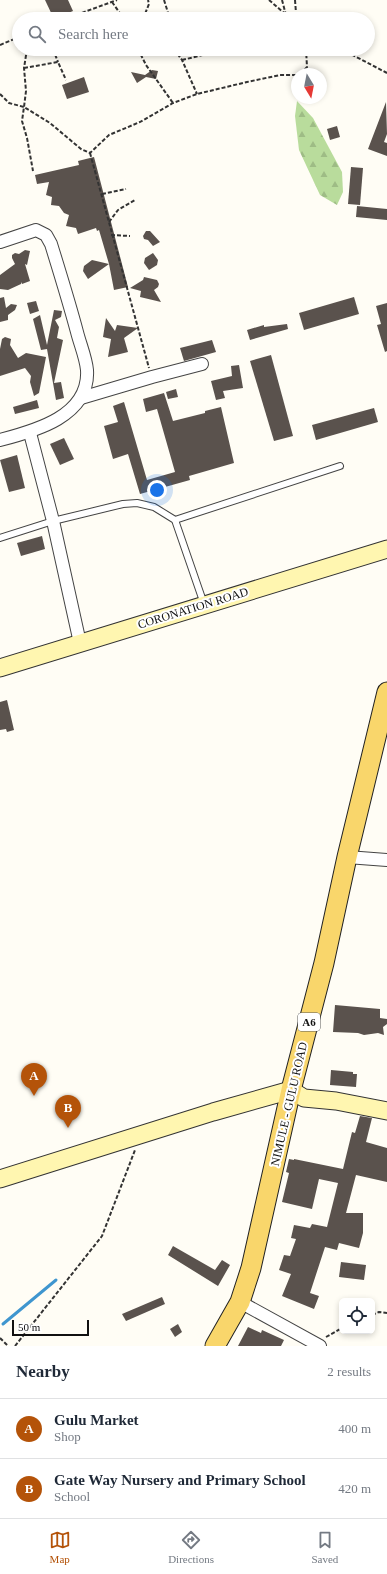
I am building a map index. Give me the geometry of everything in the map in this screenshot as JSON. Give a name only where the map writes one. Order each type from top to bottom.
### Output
[{"type":"main road","name":"NIMULE - GULU ROAD","points":[[215,1346],[240,1302],[251,1268],[295,1097],[347,857],[387,692]]},
{"type":"street","points":[[0,242],[36,230],[46,235],[69,304],[87,369],[86,386],[76,405],[49,424],[30,433],[0,440]]},
{"type":"street","points":[[81,398],[202,364]]},
{"type":"street","points":[[30,433],[54,521],[80,643]]},
{"type":"street","name":"CORONATION ROAD","points":[[0,668],[204,604],[387,549]]},
{"type":"street","points":[[347,857],[387,860]]},
{"type":"street","points":[[0,1179],[213,1112],[295,1097],[336,1101],[387,1111]]},
{"type":"street","points":[[0,1190],[295,1097]]},
{"type":"street","points":[[240,1302],[317,1344]]},
{"type":"lane","points":[[175,520],[340,466]]},
{"type":"lane","points":[[0,538],[54,521],[123,504],[137,504],[154,507],[175,520],[204,604]]},
{"type":"path","points":[[84,12],[117,0]]},
{"type":"path","points":[[146,12],[149,4],[148,0]]},
{"type":"path","points":[[164,0],[168,12]]},
{"type":"path","points":[[269,0],[281,12]]},
{"type":"path","points":[[282,0],[285,12]]},
{"type":"path","points":[[295,0],[296,12]]},
{"type":"path","points":[[112,2],[119,12]]},
{"type":"path","points":[[0,45],[12,40]]},
{"type":"path","points":[[26,56],[24,68],[26,92],[22,121],[27,138],[33,171]]},
{"type":"path","points":[[56,56],[66,80]]},
{"type":"path","points":[[141,56],[146,66],[173,103]]},
{"type":"path","points":[[179,56],[197,94]]},
{"type":"path","points":[[182,60],[199,56]]},
{"type":"path","points":[[306,56],[306,68]]},
{"type":"path","points":[[354,56],[387,73]]},
{"type":"path","points":[[24,68],[58,62]]},
{"type":"path","points":[[90,153],[109,135],[140,122],[173,103],[197,94],[280,75],[291,75]]},
{"type":"path","points":[[0,94],[10,102],[24,107],[50,123],[81,149],[90,153],[102,194],[111,235],[152,377]]},
{"type":"path","points":[[102,194],[126,189]]},
{"type":"path","points":[[109,223],[118,210],[135,200]]},
{"type":"path","points":[[111,235],[130,236]]},
{"type":"path","points":[[15,1346],[102,1236],[135,1148]]},
{"type":"path","points":[[375,1314],[379,1312],[387,1313]]},
{"type":"path","points":[[317,1344],[339,1330]]},
{"type":"path","points":[[0,1338],[8,1346]]},
{"type":"green space","points":[[297,104],[300,104],[313,118],[342,172],[343,192],[337,205],[320,195],[299,150],[295,116]]},
{"type":"building","points":[[45,0],[68,0],[73,11],[71,12],[51,12]]},
{"type":"building","points":[[152,70],[158,71],[156,79],[146,77],[137,83],[131,72],[145,75]]},
{"type":"building","points":[[84,77],[89,92],[67,99],[62,85]]},
{"type":"building","points":[[386,102],[387,134],[384,142],[387,143],[387,156],[368,149]]},
{"type":"building","points":[[337,126],[340,137],[330,140],[327,129]]},
{"type":"building","points":[[94,157],[128,287],[114,290],[109,264],[99,230],[97,231],[96,228],[78,234],[76,228],[66,226],[69,215],[64,213],[59,206],[51,205],[52,197],[46,195],[49,182],[37,184],[35,175],[79,165],[78,161]]},
{"type":"building","points":[[351,167],[363,168],[360,205],[348,204]]},
{"type":"building","points":[[357,206],[387,209],[387,220],[356,217]]},
{"type":"building","points":[[146,231],[150,231],[160,242],[153,246],[148,240],[144,239],[143,236]]},
{"type":"building","points":[[25,250],[30,251],[27,265],[25,264],[30,281],[22,284],[22,282],[21,284],[8,290],[0,289],[0,275],[15,264],[12,255],[15,253],[19,254]]},
{"type":"building","points":[[153,253],[158,260],[157,265],[149,270],[144,263],[145,258]]},
{"type":"building","points":[[92,260],[109,264],[88,279],[83,271],[84,266]]},
{"type":"building","points":[[144,277],[157,280],[159,284],[154,290],[161,302],[140,297],[141,291],[130,288],[143,280]]},
{"type":"building","points":[[4,297],[6,308],[11,304],[17,305],[15,310],[8,315],[8,320],[0,322],[0,298]]},
{"type":"building","points":[[354,297],[359,314],[304,330],[299,313]]},
{"type":"building","points":[[36,301],[39,311],[30,314],[27,303]]},
{"type":"building","points":[[387,303],[387,351],[385,352],[377,325],[381,324],[376,306]]},
{"type":"building","points":[[54,310],[62,311],[61,317],[55,320],[59,327],[57,338],[63,340],[54,383],[61,382],[64,398],[56,400],[47,349],[41,350],[33,319],[40,315],[47,345]]},
{"type":"building","points":[[106,318],[115,331],[117,325],[138,328],[124,338],[128,352],[108,357],[111,339],[103,337]]},
{"type":"building","points":[[287,324],[288,329],[250,340],[247,330],[264,325],[264,327]]},
{"type":"building","points":[[5,337],[11,339],[10,345],[18,358],[26,353],[46,357],[39,393],[34,396],[30,382],[31,376],[25,368],[0,376],[0,349],[2,339]]},
{"type":"building","points":[[212,340],[216,352],[184,361],[180,348]]},
{"type":"building","points":[[271,355],[293,436],[274,441],[250,361]]},
{"type":"building","points":[[239,365],[243,388],[223,391],[225,398],[216,400],[211,381],[232,376],[231,366]]},
{"type":"building","points":[[176,389],[178,397],[168,399],[166,392]]},
{"type":"building","points":[[164,393],[173,421],[205,413],[205,411],[221,407],[234,463],[189,476],[190,480],[140,494],[128,454],[113,459],[104,426],[118,422],[113,406],[124,402],[147,480],[175,472],[157,409],[146,412],[143,399]]},
{"type":"building","points":[[37,400],[39,408],[15,414],[13,407]]},
{"type":"building","points":[[374,408],[378,422],[316,440],[312,425]]},
{"type":"building","points":[[64,438],[74,459],[60,465],[50,444]]},
{"type":"building","points":[[17,455],[25,488],[9,492],[0,460]]},
{"type":"building","points":[[42,536],[45,549],[21,556],[17,543]]},
{"type":"building","points":[[7,700],[14,730],[7,732],[6,729],[0,730],[0,702]]},
{"type":"building","points":[[335,1005],[380,1009],[380,1018],[387,1019],[387,1024],[383,1027],[384,1035],[378,1033],[364,1035],[358,1033],[333,1032]]},
{"type":"building","points":[[331,1070],[353,1072],[353,1074],[357,1074],[356,1087],[330,1085]]},
{"type":"building","points":[[360,1116],[372,1118],[366,1142],[387,1148],[387,1182],[356,1175],[346,1213],[363,1213],[363,1233],[359,1248],[339,1243],[337,1250],[325,1247],[310,1293],[319,1296],[314,1309],[282,1296],[291,1274],[279,1270],[284,1255],[290,1256],[296,1239],[291,1238],[294,1225],[310,1228],[312,1224],[327,1227],[338,1183],[319,1179],[312,1209],[282,1202],[289,1173],[286,1172],[289,1159],[343,1169],[352,1132],[355,1133]]},
{"type":"building","points":[[173,1246],[215,1270],[222,1260],[230,1265],[218,1286],[168,1255]]},
{"type":"building","points":[[341,1262],[366,1265],[364,1280],[339,1277]]},
{"type":"building","points":[[162,1297],[165,1304],[126,1321],[122,1314]]},
{"type":"building","points":[[178,1324],[182,1332],[175,1337],[170,1329]]},
{"type":"building","points":[[248,1327],[261,1333],[262,1330],[284,1340],[281,1346],[238,1346]]},
{"type":"waterway","points":[[3,1324],[56,1280]]},
{"type":"place","name":"Gulu Market","points":[[34,1096]]},
{"type":"place","name":"Gate Way Nursery and Primary School","points":[[68,1128]]}]
